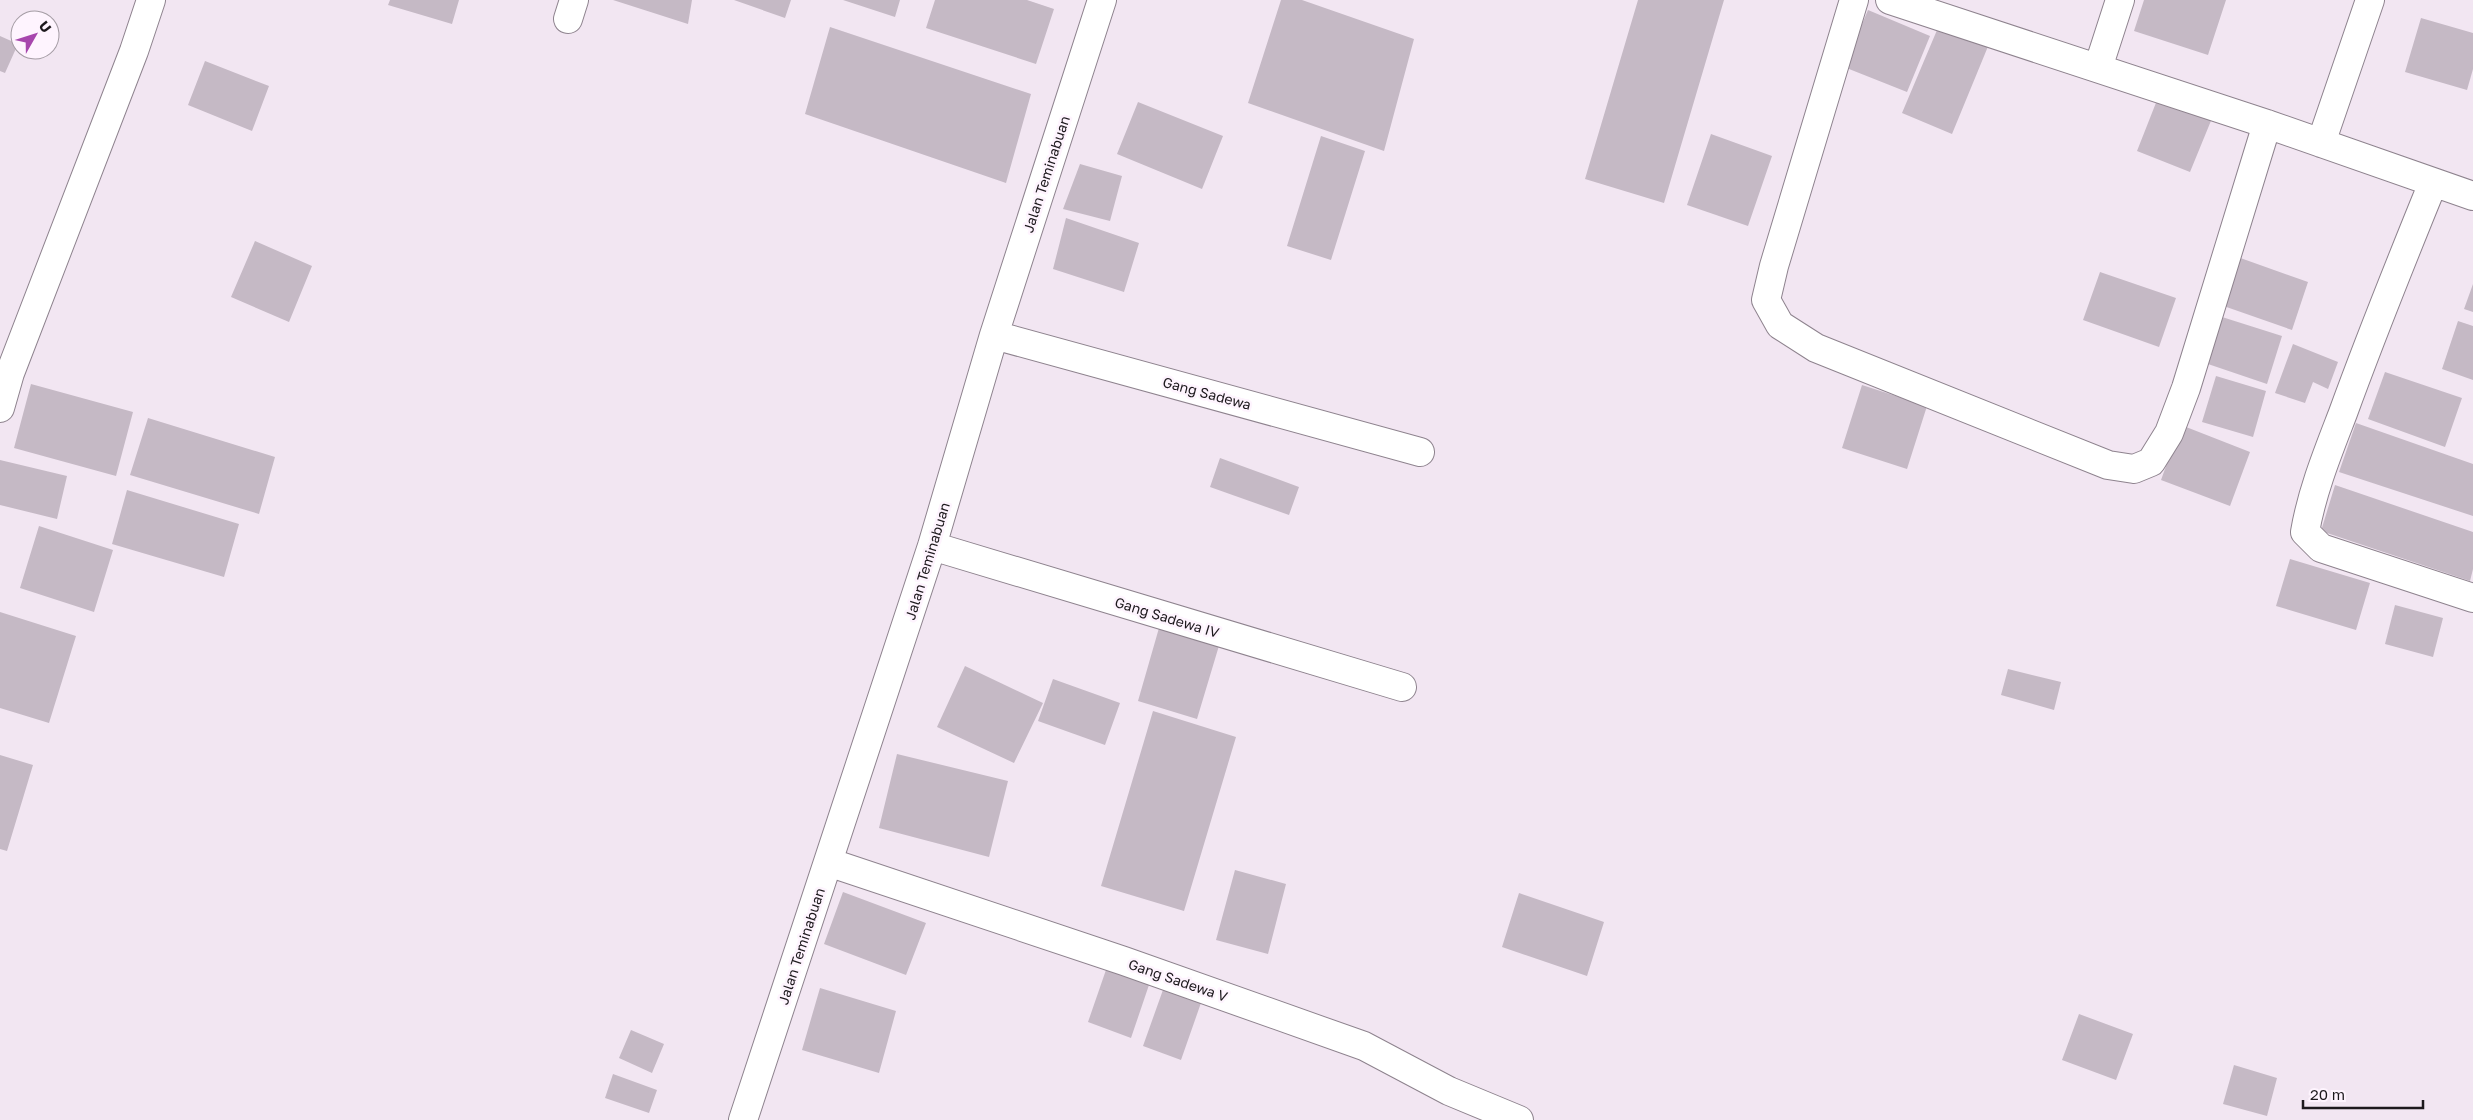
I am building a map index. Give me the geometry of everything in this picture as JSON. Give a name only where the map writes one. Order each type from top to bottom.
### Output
[{"type":"street","points":[[0,408],[5,372],[134,51],[151,0]]},
{"type":"street","name":"Jalan Teminabuan","points":[[743,1120],[932,546],[994,335],[1102,0]]},
{"type":"street","points":[[1854,0],[1774,266],[1766,300],[1780,325],[1816,348],[2108,465],[2134,469],[2150,462],[2169,433],[2186,388],[2267,124]]},
{"type":"street","points":[[1890,0],[2267,124],[2473,196]]},
{"type":"street","points":[[2098,68],[2120,0]]},
{"type":"street","points":[[2321,143],[2370,0]]},
{"type":"street","points":[[2433,183],[2316,485],[2304,532],[2321,548],[2473,598]]},
{"type":"street","name":"Gang Sadewa","points":[[994,335],[1420,452]]},
{"type":"street","name":"Gang Sadewa IV","points":[[932,546],[1402,687]]},
{"type":"street","name":"Gang Sadewa V","points":[[828,862],[1124,961],[1364,1046],[1449,1091],[1519,1120]]},
{"type":"building","points":[[390,0],[459,0],[452,24],[388,5]]},
{"type":"building","points":[[613,0],[692,0],[688,24]]},
{"type":"building","points":[[734,0],[791,0],[785,18]]},
{"type":"building","points":[[843,0],[900,0],[895,17]]},
{"type":"building","points":[[935,0],[1027,0],[1054,9],[1036,64],[926,28]]},
{"type":"building","points":[[1281,0],[1302,0],[1414,39],[1384,151],[1248,103]]},
{"type":"building","points":[[1638,0],[1724,0],[1664,203],[1585,179]]},
{"type":"building","points":[[2144,0],[2226,0],[2208,55],[2134,31]]},
{"type":"building","points":[[1868,10],[1930,36],[1907,92],[1844,67]]},
{"type":"building","points":[[2421,18],[2473,33],[2473,69],[2467,90],[2405,72]]},
{"type":"building","points":[[1940,23],[1989,44],[1952,134],[1902,113]]},
{"type":"building","points":[[830,27],[1031,94],[1006,183],[805,114]]},
{"type":"building","points":[[0,36],[10,40],[11,60],[5,73],[0,71]]},
{"type":"building","points":[[205,61],[269,86],[252,131],[188,105]]},
{"type":"building","points":[[2161,90],[2215,111],[2190,172],[2137,151]]},
{"type":"building","points":[[1138,102],[1223,136],[1202,189],[1117,154]]},
{"type":"building","points":[[1711,134],[1772,156],[1748,226],[1687,205]]},
{"type":"building","points":[[1321,136],[1365,151],[1331,260],[1287,246]]},
{"type":"building","points":[[1080,164],[1122,176],[1110,221],[1063,209]]},
{"type":"building","points":[[1066,218],[1139,243],[1124,292],[1053,269]]},
{"type":"building","points":[[255,241],[312,266],[289,322],[231,297]]},
{"type":"building","points":[[2232,255],[2308,282],[2292,330],[2215,303]]},
{"type":"building","points":[[2100,272],[2176,298],[2159,347],[2083,320]]},
{"type":"building","points":[[2473,284],[2473,312],[2464,309]]},
{"type":"building","points":[[2222,317],[2282,336],[2267,384],[2208,364]]},
{"type":"building","points":[[2458,321],[2473,326],[2473,380],[2442,369]]},
{"type":"building","points":[[2293,344],[2338,362],[2328,389],[2313,382],[2305,403],[2275,393]]},
{"type":"building","points":[[2385,372],[2462,398],[2445,447],[2368,419]]},
{"type":"building","points":[[2216,376],[2266,391],[2253,437],[2202,422]]},
{"type":"building","points":[[31,384],[133,412],[116,476],[14,448]]},
{"type":"building","points":[[1862,385],[1927,406],[1907,469],[1842,448]]},
{"type":"building","points":[[148,418],[275,457],[259,514],[130,475]]},
{"type":"building","points":[[2356,423],[2473,464],[2473,516],[2339,472]]},
{"type":"building","points":[[2181,425],[2250,452],[2230,506],[2161,480]]},
{"type":"building","points":[[1220,458],[1299,487],[1289,515],[1210,487]]},
{"type":"building","points":[[0,460],[67,476],[57,519],[0,505]]},
{"type":"building","points":[[2335,485],[2473,532],[2473,569],[2470,581],[2321,531]]},
{"type":"building","points":[[127,490],[239,524],[224,577],[112,544]]},
{"type":"building","points":[[39,526],[113,550],[94,612],[20,588]]},
{"type":"building","points":[[2290,559],[2370,583],[2356,630],[2276,606]]},
{"type":"building","points":[[2395,605],[2443,618],[2433,657],[2385,644]]},
{"type":"building","points":[[0,612],[76,636],[49,723],[0,708]]},
{"type":"building","points":[[1161,621],[1221,639],[1197,719],[1138,701]]},
{"type":"building","points":[[965,666],[1043,703],[1014,763],[937,727]]},
{"type":"building","points":[[2008,669],[2061,682],[2054,710],[2001,695]]},
{"type":"building","points":[[1053,679],[1120,703],[1105,745],[1038,721]]},
{"type":"building","points":[[1153,711],[1236,737],[1184,911],[1101,886]]},
{"type":"building","points":[[897,754],[1008,781],[989,857],[879,828]]},
{"type":"building","points":[[0,755],[33,765],[7,851],[0,849]]},
{"type":"building","points":[[1235,870],[1286,884],[1268,954],[1216,940]]},
{"type":"building","points":[[843,892],[926,923],[906,975],[824,944]]},
{"type":"building","points":[[1519,893],[1604,922],[1587,976],[1502,947]]},
{"type":"building","points":[[1107,967],[1150,982],[1131,1038],[1088,1022]]},
{"type":"building","points":[[1164,987],[1202,1000],[1181,1060],[1143,1046]]},
{"type":"building","points":[[820,988],[896,1011],[879,1073],[802,1050]]},
{"type":"building","points":[[2079,1014],[2133,1034],[2116,1080],[2062,1060]]},
{"type":"building","points":[[631,1030],[664,1044],[652,1073],[619,1058]]},
{"type":"building","points":[[2234,1065],[2277,1078],[2267,1116],[2223,1104]]},
{"type":"building","points":[[613,1074],[657,1090],[649,1113],[605,1098]]}]
